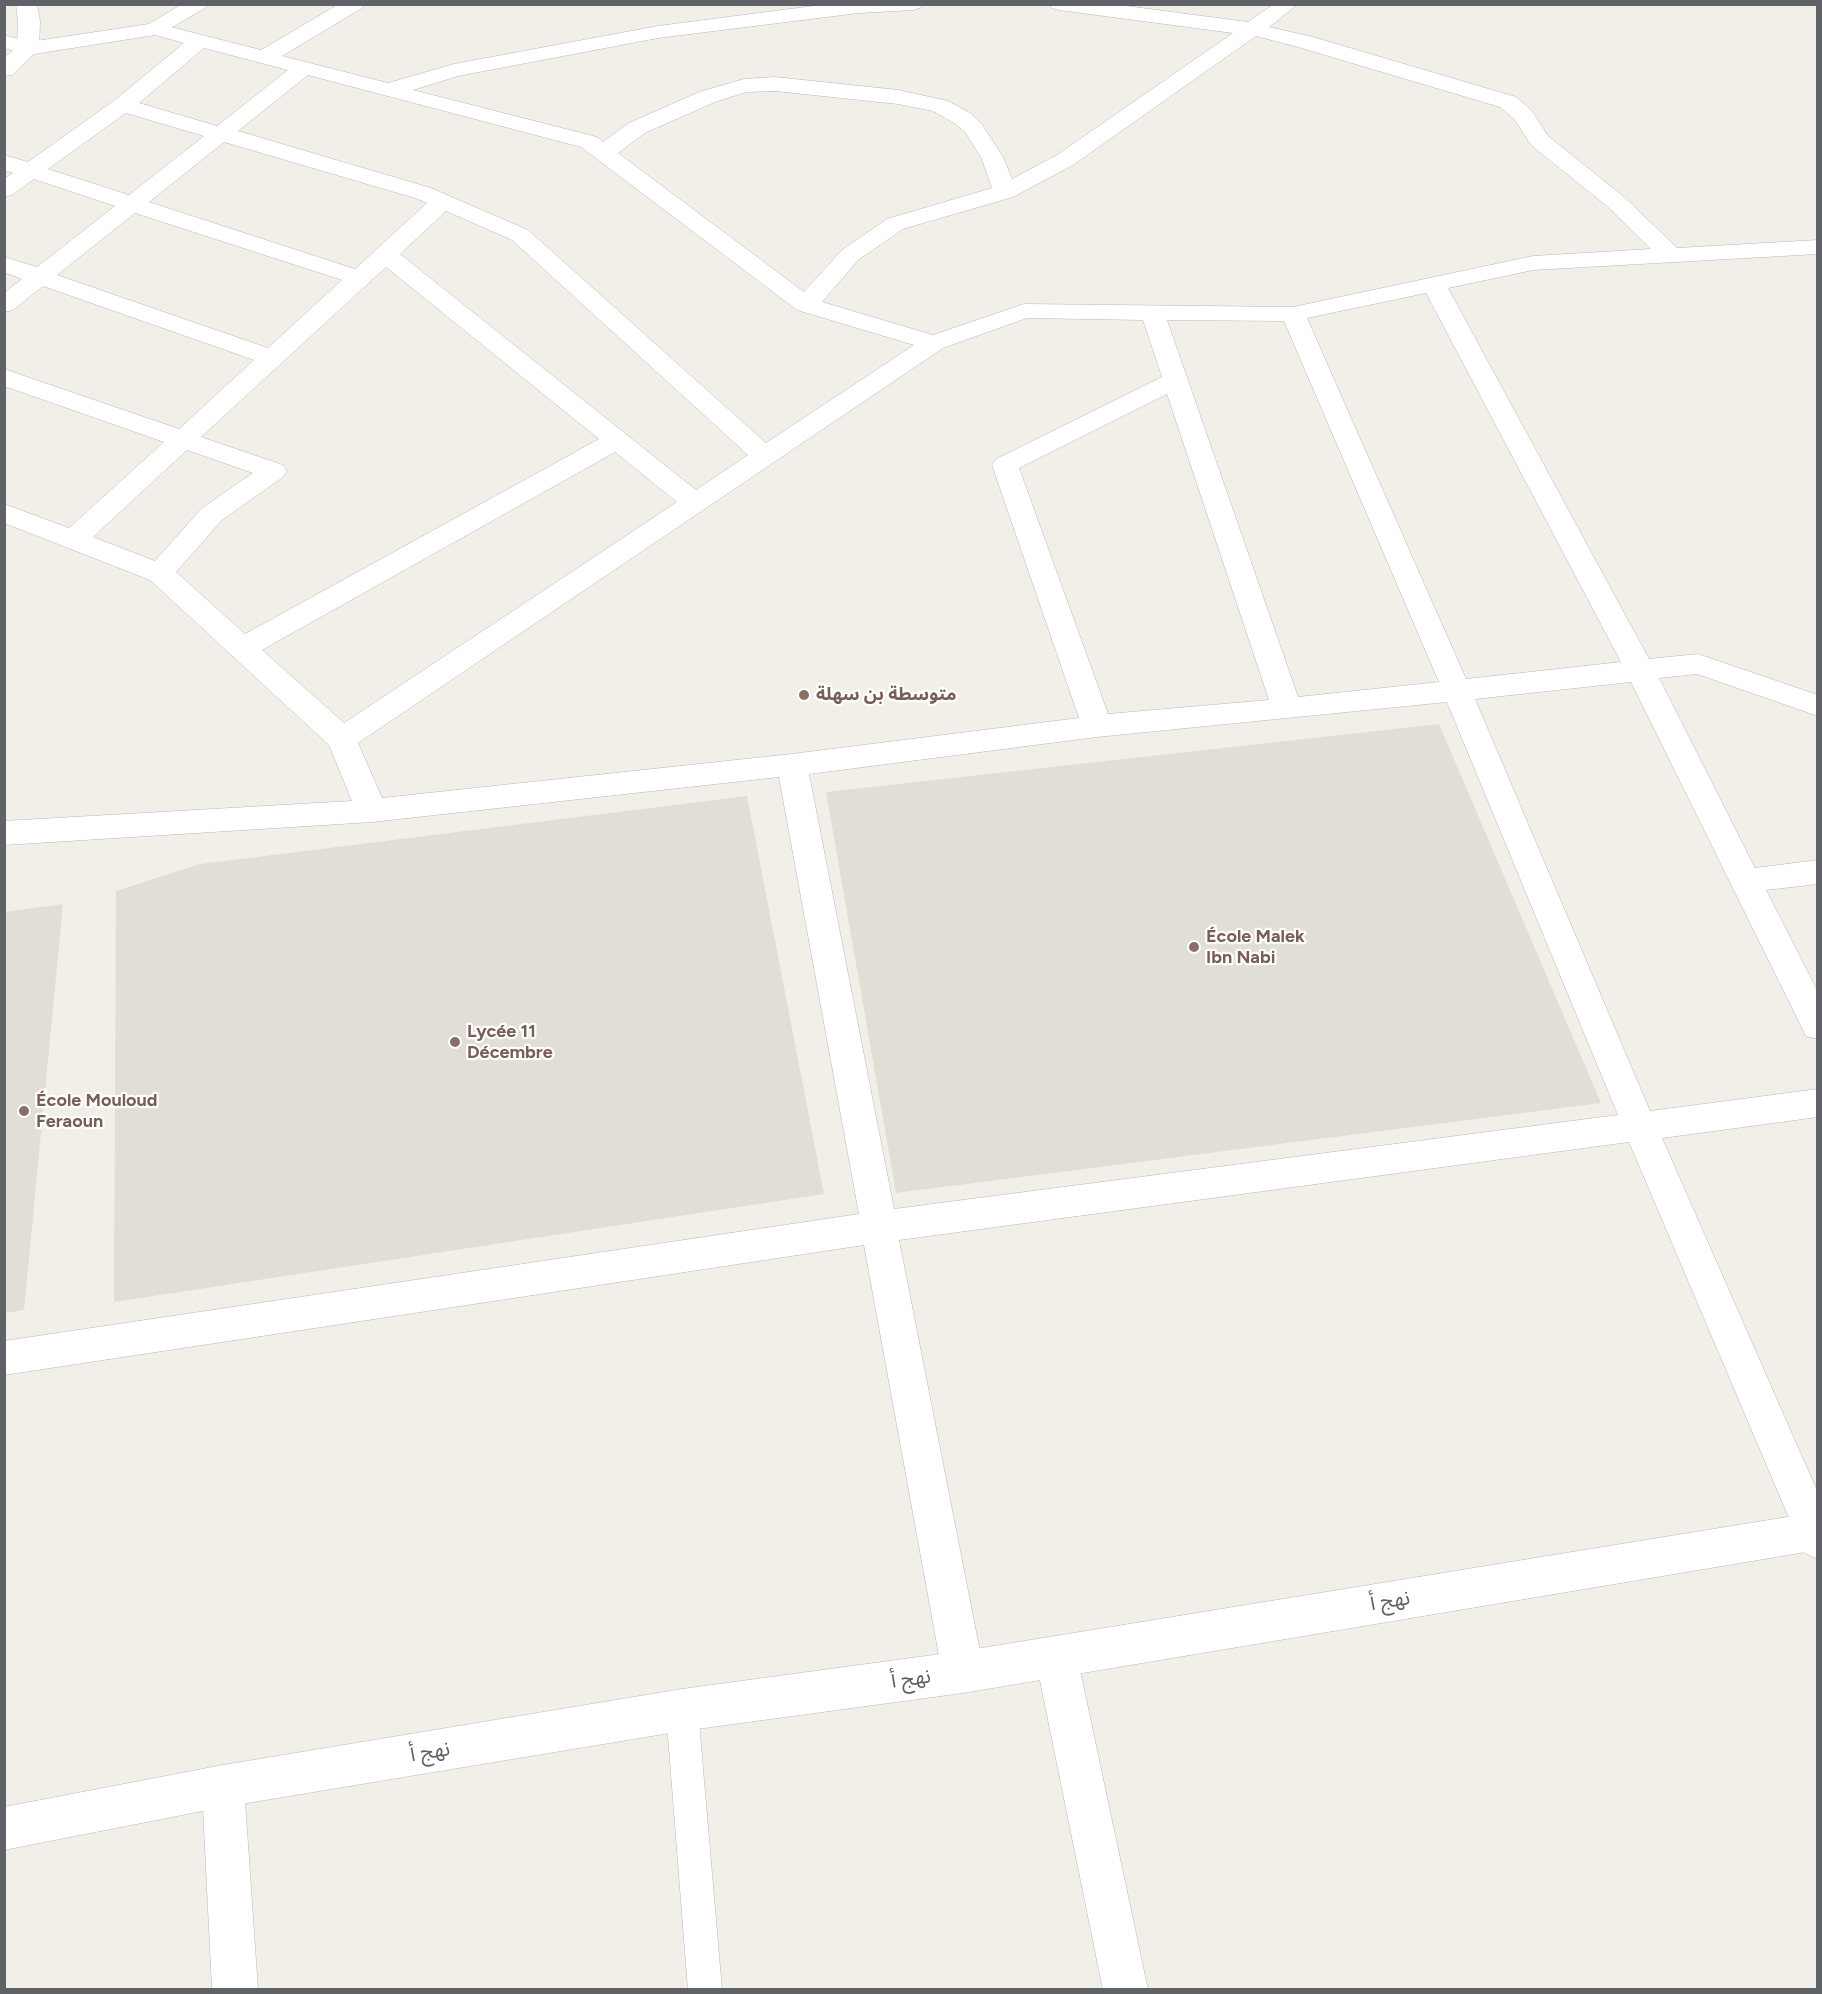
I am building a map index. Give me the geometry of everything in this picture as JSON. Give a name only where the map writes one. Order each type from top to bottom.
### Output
[{"type":"street","points":[[4,70],[28,50],[29,21],[26,4]]},
{"type":"street","points":[[4,41],[28,50],[155,29],[198,4]]},
{"type":"street","points":[[264,57],[355,4]]},
{"type":"street","points":[[389,90],[454,70],[658,32],[860,6],[913,4]]},
{"type":"street","points":[[1059,4],[1251,29],[1305,42],[1508,102],[1524,116],[1539,140],[1616,202],[1672,256]]},
{"type":"street","points":[[806,305],[850,255],[895,224],[1005,192],[1065,160],[1288,4]]},
{"type":"street","points":[[155,29],[589,142],[806,305],[934,343]]},
{"type":"street","points":[[4,190],[123,105],[200,41]]},
{"type":"street","points":[[4,305],[304,68]]},
{"type":"street","points":[[603,153],[637,128],[707,98],[744,86],[775,84],[898,97],[940,106],[962,118],[973,128],[992,157],[1005,192]]},
{"type":"street","points":[[123,105],[423,193],[520,235],[765,456]]},
{"type":"street","points":[[4,162],[359,278]]},
{"type":"street","points":[[74,539],[442,202]]},
{"type":"street","points":[[342,740],[934,343],[1024,311],[1293,314],[1533,264],[1818,247]]},
{"type":"street","points":[[386,254],[695,503]]},
{"type":"street","points":[[4,264],[272,358]]},
{"type":"street","points":[[1433,284],[1640,670],[1818,1026]]},
{"type":"street","points":[[1152,311],[1287,710]]},
{"type":"street","points":[[1293,314],[1457,691],[1639,1125],[1817,1534]]},
{"type":"street","points":[[4,377],[274,471],[212,514],[160,573]]},
{"type":"street","points":[[1096,726],[1005,465],[1175,380]]},
{"type":"street","points":[[242,648],[617,440]]},
{"type":"street","points":[[4,513],[160,573],[342,740],[372,811]]},
{"type":"street","points":[[4,833],[372,811],[792,765],[1096,726],[1287,710],[1698,664],[1818,706]]},
{"type":"street","points":[[792,765],[963,1672]]},
{"type":"street","points":[[1745,881],[1818,872]]},
{"type":"street","points":[[4,1358],[878,1227],[1818,1103]]},
{"type":"street","name":"نهج أ","points":[[4,1829],[223,1786],[682,1710],[963,1672],[1817,1534]]},
{"type":"street","points":[[1056,1656],[1126,1989]]},
{"type":"street","points":[[223,1786],[235,1989]]},
{"type":"lane","points":[[682,1710],[705,1989]]},
{"type":"shaded area","name":"École Malek Ibn Nabi","points":[[1439,724],[1601,1103],[896,1193],[826,792]]},
{"type":"shaded area","name":"Lycée 11 Décembre","points":[[747,796],[824,1194],[114,1302],[116,891],[200,864]]},
{"type":"shaded area","name":"École Mouloud Feraoun","points":[[63,904],[24,1310],[5,1313],[5,912]]},
{"type":"place","name":"متوسطة بن سهلة","points":[[804,695]]},
{"type":"place","name":"École Malek Ibn Nabi","points":[[1194,947]]},
{"type":"place","name":"Lycée 11 Décembre","points":[[455,1042]]},
{"type":"place","name":"École Mouloud Feraoun","points":[[24,1111]]}]
